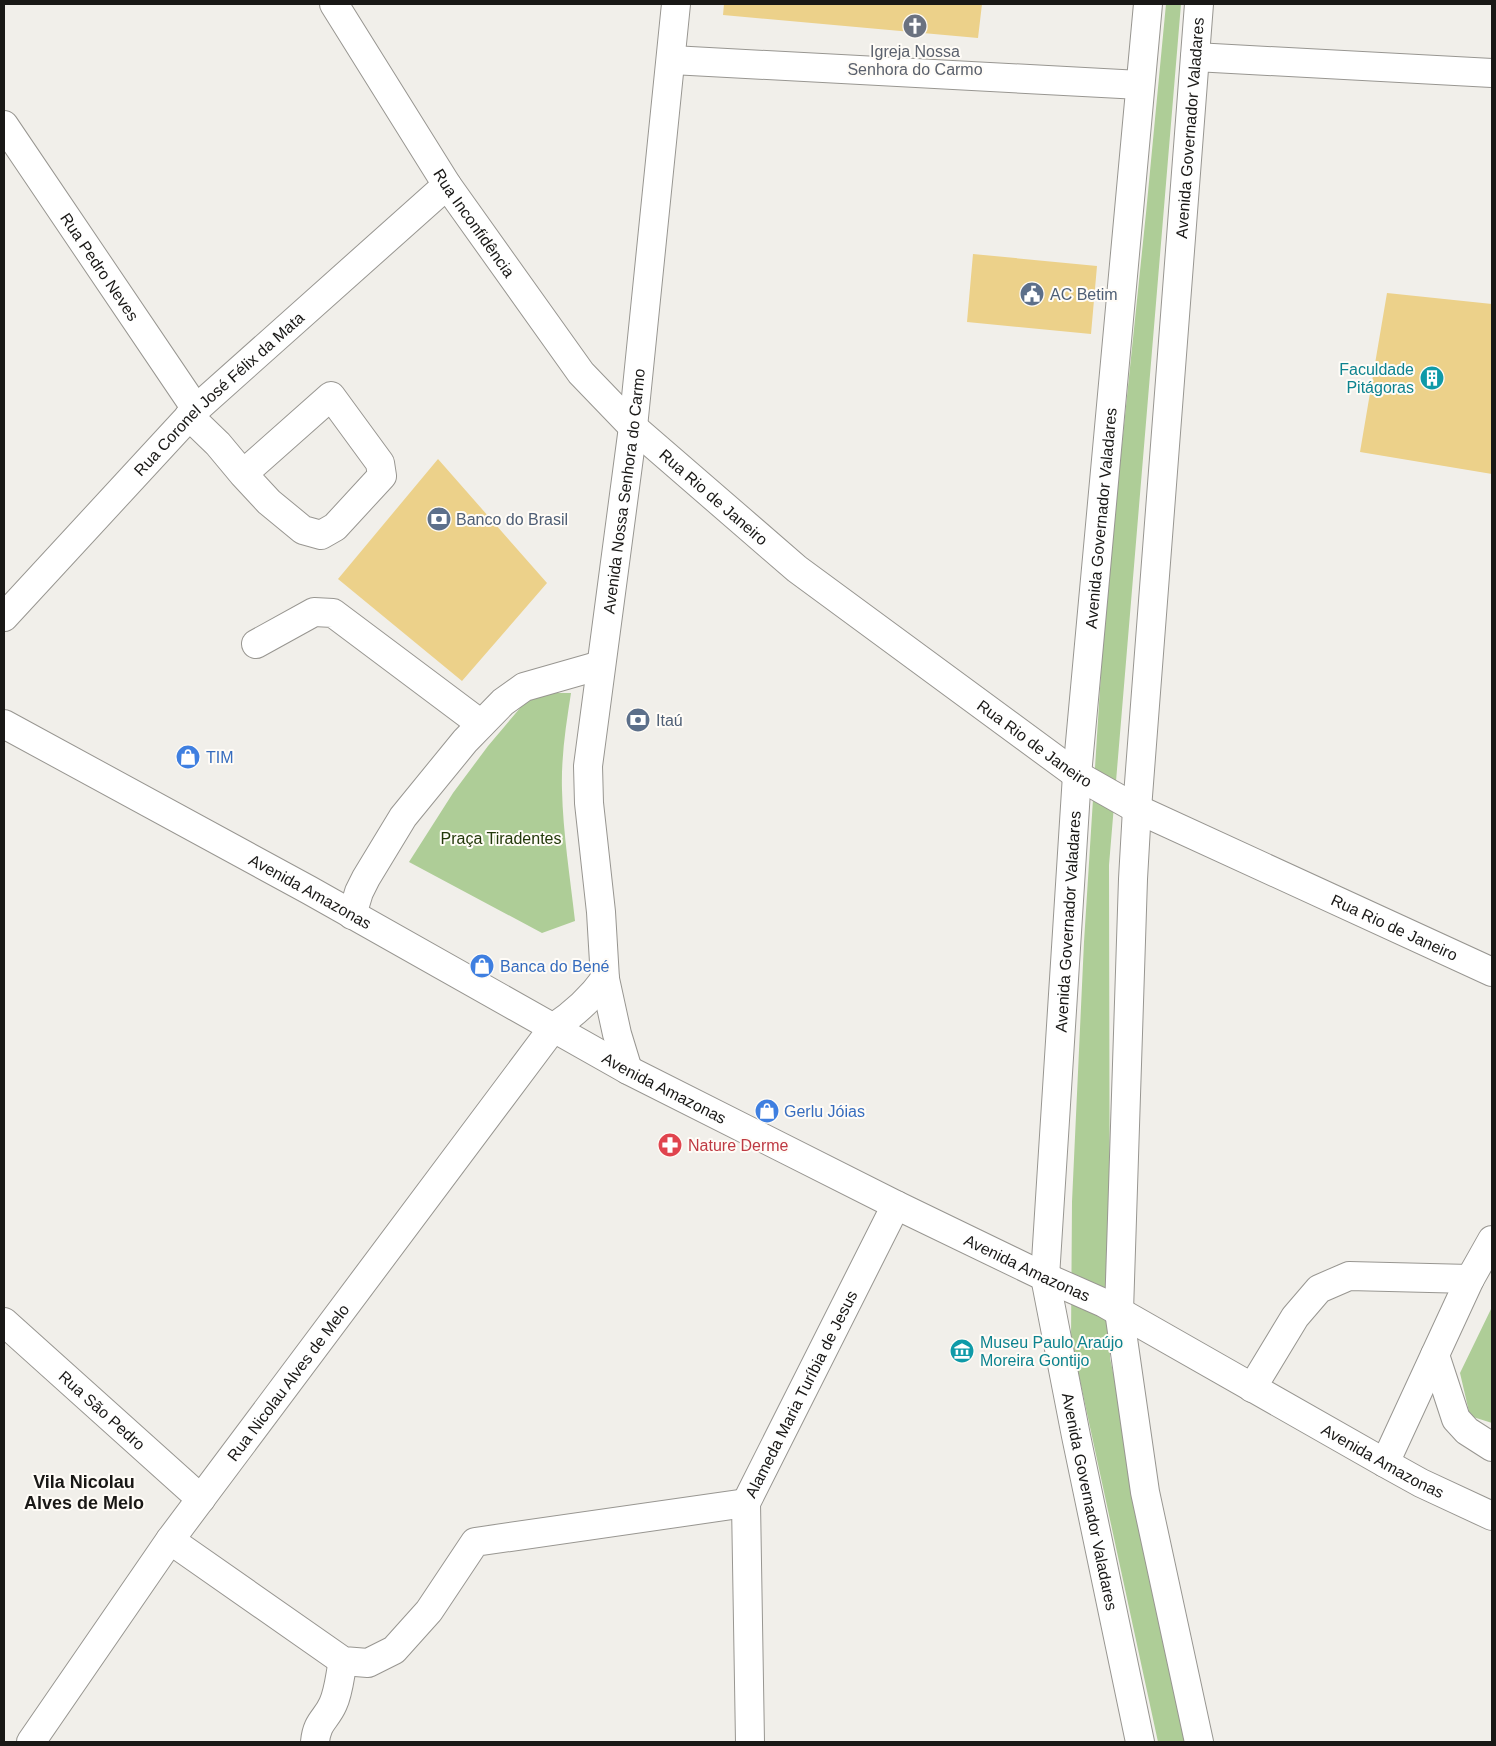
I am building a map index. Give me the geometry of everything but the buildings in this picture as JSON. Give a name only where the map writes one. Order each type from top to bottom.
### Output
[{"type":"street","name":"Rua Inconfidência","points":[[334,4],[447,185],[581,373],[633,427]]},
{"type":"street","name":"Avenida Nossa Senhora do Carmo","points":[[628,1070],[617,1034],[605,979],[602,912],[589,803],[588,766],[633,427],[672,60],[676,4]]},
{"type":"street","name":"Avenida Governador Valadares","points":[[1140,1742],[1045,1277],[1077,774],[1148,4]]},
{"type":"street","name":"Avenida Governador Valadares","points":[[1199,4],[1132,889],[1119,1311],[1145,1492],[1199,1742]]},
{"type":"street","points":[[1195,56],[1492,73]]},
{"type":"street","points":[[672,60],[1140,85]]},
{"type":"street","name":"Rua Pedro Neves","points":[[4,125],[192,412],[243,474],[270,502],[303,530],[321,535],[335,527],[382,476],[380,464],[331,396],[243,474]]},
{"type":"street","name":"Rua Coronel José Félix da Mata","points":[[4,618],[192,412],[447,185]]},
{"type":"street","name":"Rua Rio de Janeiro","points":[[633,427],[797,570],[1077,774],[1137,809],[1492,972]]},
{"type":"street","points":[[256,644],[314,612],[333,613],[481,724]]},
{"type":"street","points":[[352,915],[359,892],[366,878],[404,817],[431,781],[481,724],[503,702],[524,687],[601,665]]},
{"type":"street","name":"Avenida Amazonas","points":[[4,724],[352,915],[628,1070],[896,1205],[1045,1277],[1104,1303],[1421,1483],[1492,1516]]},
{"type":"street","points":[[552,1028],[578,1011],[596,992],[605,979]]},
{"type":"street","name":"Rua Nicolau Alves de Melo","points":[[31,1742],[170,1540],[552,1028]]},
{"type":"street","name":"Alameda Maria Turíbia de Jesus","points":[[750,1742],[746,1503],[896,1205]]},
{"type":"street","points":[[1385,1463],[1470,1279],[1492,1240]]},
{"type":"street","points":[[1252,1388],[1295,1317],[1319,1289],[1349,1276],[1470,1279]]},
{"type":"street","name":"Rua São Pedro","points":[[4,1322],[202,1499]]},
{"type":"street","points":[[1435,1355],[1456,1419],[1467,1431],[1492,1447]]},
{"type":"street","points":[[170,1540],[343,1661],[368,1663],[394,1650],[429,1611],[475,1542],[746,1503]]},
{"type":"street","points":[[315,1742],[316,1731],[320,1722],[333,1704],[343,1661]]},
{"type":"green space","points":[[1166,4],[1181,4],[1109,865],[1110,1358],[1191,1742],[1158,1742],[1071,1339],[1072,1202],[1084,942],[1105,609]]},
{"type":"green space","name":"Praça Tiradentes","points":[[551,693],[571,693],[563,753],[562,790],[565,839],[575,921],[542,933],[409,862],[453,793],[488,746],[526,701]]},
{"type":"green space","points":[[1492,1307],[1492,1423],[1470,1416],[1460,1373]]},
{"type":"place","name":"Igreja Nossa Senhora do Carmo","points":[[915,26]]},
{"type":"place","name":"AC Betim","points":[[1032,294]]},
{"type":"place","name":"Faculdade Pitágoras","points":[[1432,378]]},
{"type":"place","name":"Banco do Brasil","points":[[439,519]]},
{"type":"place","name":"Itaú","points":[[638,720]]},
{"type":"place","name":"TIM","points":[[188,757]]},
{"type":"place","name":"Banca do Bené","points":[[482,966]]},
{"type":"place","name":"Gerlu Jóias","points":[[767,1111]]},
{"type":"place","name":"Nature Derme","points":[[670,1145]]},
{"type":"place","name":"Museu Paulo Araújo Moreira Gontijo","points":[[962,1351]]},
{"type":"district","name":"Vila Nicolau Alves de Melo","points":[[84,1492]]}]
